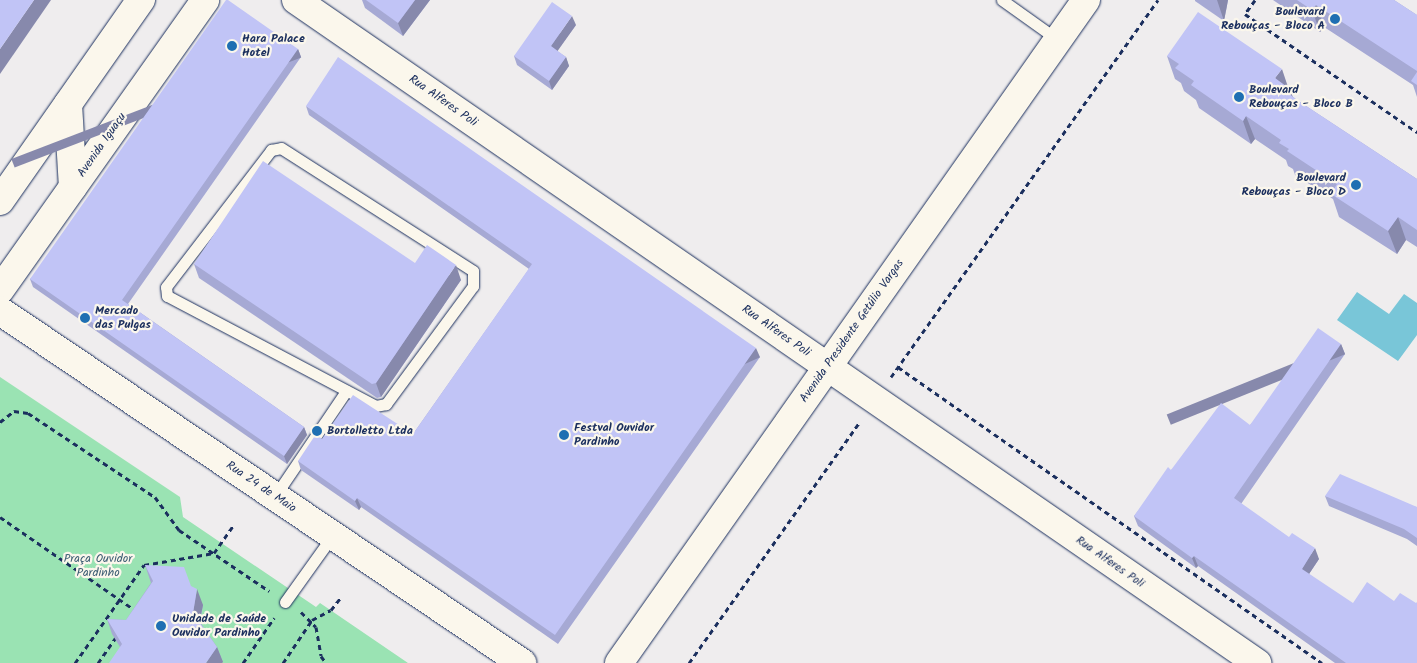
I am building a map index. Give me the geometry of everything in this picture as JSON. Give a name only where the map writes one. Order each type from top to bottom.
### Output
[{"type":"street","points":[[0,201],[141,0]]},
{"type":"street","name":"Avenida Iguaçu","points":[[0,290],[205,0]]},
{"type":"street","name":"Rua Alferes Poli","points":[[296,0],[1256,663]]},
{"type":"street","name":"Avenida Presidente Getúlio Vargas","points":[[619,663],[1086,0]]},
{"type":"street","points":[[68,104],[73,187]]},
{"type":"street","name":"Rua 24 de Maio","points":[[0,311],[522,663]]},
{"type":"lane","points":[[1002,0],[1058,40]]},
{"type":"lane","points":[[282,148],[473,271],[473,286],[386,404],[376,406],[346,392],[167,296],[166,287],[271,150],[282,148]]},
{"type":"lane","points":[[275,496],[346,392]]},
{"type":"lane","points":[[285,602],[333,535]]},
{"type":"path","points":[[1158,0],[898,367],[1322,663]]},
{"type":"path","points":[[1255,0],[1245,14],[1417,132]]},
{"type":"path","points":[[0,422],[14,411],[28,413],[155,497],[179,530],[312,620],[326,663]]},
{"type":"path","points":[[689,663],[861,419]]},
{"type":"path","points":[[0,518],[136,610],[130,618]]},
{"type":"path","points":[[75,663],[144,565],[214,554],[234,524]]},
{"type":"path","points":[[283,663],[312,620],[331,610],[341,596]]},
{"type":"path","points":[[243,663],[285,602]]},
{"type":"path","points":[[98,663],[120,633]]},
{"type":"green space","name":"Praça Ouvidor Pardinho","points":[[0,377],[180,497],[183,517],[316,607],[320,603],[408,663],[0,663]]},
{"type":"water","points":[[1357,292],[1389,314],[1404,294],[1417,303],[1417,335],[1398,361],[1337,320]]},
{"type":"building","points":[[0,0],[34,0],[0,49]]},
{"type":"building","points":[[226,0],[298,49],[122,300],[304,427],[284,456],[30,279]]},
{"type":"building","points":[[366,0],[415,0],[398,23]]},
{"type":"building","points":[[1297,0],[1394,0],[1417,15],[1417,71],[1316,5],[1312,10]]},
{"type":"building","points":[[552,2],[572,16],[551,46],[566,57],[549,81],[514,56]]},
{"type":"building","points":[[1198,12],[1282,69],[1275,78],[1290,89],[1287,92],[1297,100],[1417,179],[1417,230],[1398,217],[1388,231],[1331,194],[1337,184],[1287,151],[1289,149],[1279,143],[1281,140],[1246,116],[1243,121],[1191,85],[1194,81],[1175,68],[1179,64],[1167,56]]},
{"type":"building","name":"Festval Ouvidor Pardinho","points":[[338,57],[756,348],[555,635],[357,498],[355,501],[298,461],[316,434],[322,439],[353,395],[413,434],[532,264],[306,106]]},
{"type":"building","points":[[1417,72],[1417,85],[1411,81]]},
{"type":"building","points":[[263,161],[415,263],[427,245],[456,265],[376,383],[372,384],[194,264]]},
{"type":"building","points":[[1318,328],[1341,344],[1234,498],[1289,537],[1292,533],[1315,548],[1302,569],[1353,603],[1367,582],[1394,601],[1400,593],[1417,602],[1417,663],[1346,663],[1134,516],[1168,467],[1171,470],[1221,403],[1250,425]]},
{"type":"building","points":[[1340,474],[1417,507],[1417,538],[1404,529],[1325,496]]},
{"type":"building","name":"Unidade de Saúde Ouvidor Pardinho","points":[[145,565],[184,567],[191,586],[197,589],[193,613],[217,647],[206,663],[109,663],[122,644],[107,619],[126,620],[153,581]]},
{"type":"place","name":"Boulevard Rebouças - Bloco A","points":[[1335,19]]},
{"type":"place","name":"Hara Palace Hotel","points":[[232,46]]},
{"type":"place","name":"Boulevard Rebouças - Bloco B","points":[[1239,97]]},
{"type":"place","name":"Boulevard Rebouças - Bloco D","points":[[1356,185]]},
{"type":"place","name":"Mercado das Pulgas","points":[[85,318]]},
{"type":"place","name":"Bortolletto Ltda","points":[[317,431]]},
{"type":"place","name":"Festval Ouvidor Pardinho","points":[[564,435]]},
{"type":"place","name":"Unidade de Saúde Ouvidor Pardinho","points":[[161,626]]}]
